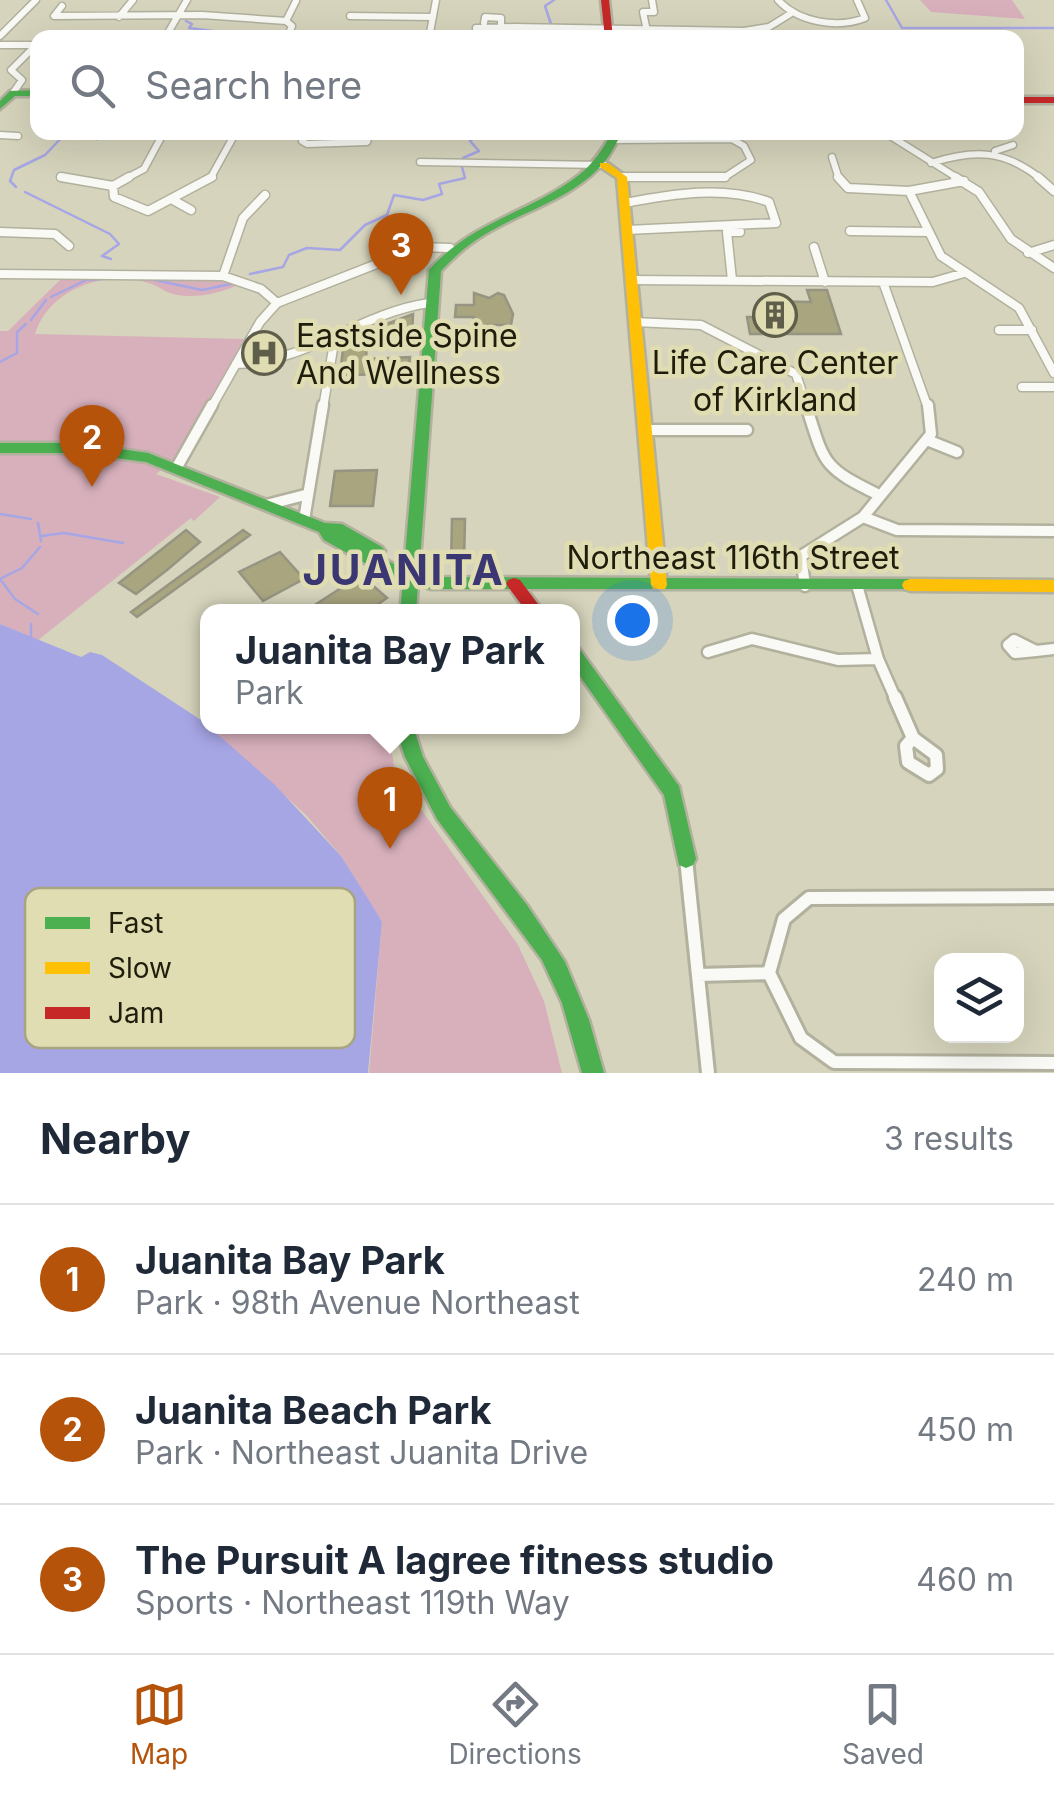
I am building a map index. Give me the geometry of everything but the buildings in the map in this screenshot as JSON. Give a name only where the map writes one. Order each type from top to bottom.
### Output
[{"type":"main road","points":[[605,0],[609,30]]},
{"type":"main road","points":[[0,106],[12,93],[30,93]]},
{"type":"main road","points":[[1024,100],[1053,101]]},
{"type":"main road","points":[[409,604],[429,303],[435,270],[450,248],[477,227],[584,180],[604,166],[615,140]]},
{"type":"main road","points":[[604,166],[622,177],[659,585]]},
{"type":"main road","name":"Northeast 116th Street","points":[[0,448],[109,451],[177,466],[324,528],[329,536],[393,572],[430,583],[1052,590]]},
{"type":"main road","points":[[514,584],[530,604]]},
{"type":"main road","points":[[580,663],[673,792],[686,860]]},
{"type":"main road","points":[[406,734],[417,773],[433,804],[541,941],[582,1026],[593,1073]]},
{"type":"street","points":[[0,36],[36,0]]},
{"type":"street","points":[[119,17],[133,0]]},
{"type":"street","points":[[169,30],[186,0]]},
{"type":"street","points":[[431,30],[436,0]]},
{"type":"street","points":[[647,30],[643,12],[654,12],[652,0]]},
{"type":"street","points":[[778,0],[790,14],[822,21],[865,18],[857,0]]},
{"type":"street","points":[[286,21],[296,2]]},
{"type":"street","points":[[62,6],[54,16],[178,15],[286,21],[292,26],[290,30]]},
{"type":"street","points":[[752,30],[790,14]]},
{"type":"street","points":[[350,16],[433,17]]},
{"type":"street","points":[[502,26],[598,30]]},
{"type":"street","points":[[0,45],[30,44]]},
{"type":"street","points":[[12,93],[22,80],[12,70],[30,50]]},
{"type":"street","points":[[0,134],[18,136]]},
{"type":"street","points":[[61,177],[112,186],[144,169],[160,140]]},
{"type":"street","points":[[112,186],[114,196],[137,210],[154,209],[215,175],[232,140]]},
{"type":"street","points":[[304,140],[366,140]]},
{"type":"street","points":[[622,177],[725,178],[745,168],[750,156],[733,140]]},
{"type":"street","points":[[897,140],[985,197],[1005,232],[1028,253],[1054,268]]},
{"type":"street","points":[[995,152],[1013,145]]},
{"type":"street","points":[[932,162],[972,149],[995,152],[1054,191]]},
{"type":"street","points":[[832,157],[843,186],[910,191],[964,181]]},
{"type":"street","points":[[420,162],[604,166]]},
{"type":"street","points":[[910,191],[941,256],[1011,301],[1032,330],[1054,373]]},
{"type":"street","points":[[625,203],[675,193],[748,194],[769,202],[776,223],[699,230],[627,230]]},
{"type":"street","points":[[223,276],[243,218],[264,194]]},
{"type":"street","points":[[173,200],[190,210]]},
{"type":"street","points":[[850,231],[928,232]]},
{"type":"street","points":[[0,232],[56,234],[69,246]]},
{"type":"street","points":[[732,280],[727,232],[744,232]]},
{"type":"street","points":[[1028,253],[1054,245]]},
{"type":"street","points":[[177,466],[265,314],[277,304],[420,246],[450,248]]},
{"type":"street","points":[[814,247],[826,282]]},
{"type":"street","points":[[0,274],[223,276],[261,288],[277,304]]},
{"type":"street","points":[[631,280],[944,281],[964,274]]},
{"type":"street","points":[[804,586],[801,556],[863,517],[927,440],[932,426],[883,282]]},
{"type":"street","points":[[236,364],[264,365],[402,306],[429,303]]},
{"type":"street","points":[[634,322],[701,325],[796,374],[824,462],[838,475],[879,495]]},
{"type":"street","points":[[999,330],[1032,330]]},
{"type":"street","points":[[304,520],[305,495],[312,485],[334,343],[328,337]]},
{"type":"street","points":[[1022,387],[1054,387]]},
{"type":"street","points":[[644,430],[747,430]]},
{"type":"street","points":[[927,440],[957,452]]},
{"type":"street","points":[[266,505],[305,495]]},
{"type":"street","points":[[863,517],[896,530],[1054,531]]},
{"type":"street","points":[[857,586],[878,658],[913,738]]},
{"type":"street","points":[[708,652],[752,638],[838,660],[878,658]]},
{"type":"street","points":[[1036,652],[1054,649]]},
{"type":"street","points":[[686,860],[708,1073]]},
{"type":"street","points":[[1054,897],[809,898],[793,904],[783,916],[769,973],[804,1045],[817,1057],[834,1062],[1054,1063]]},
{"type":"street","points":[[698,974],[769,973]]},
{"type":"shaded area","points":[[920,0],[1012,0],[1025,19],[931,12]]},
{"type":"shaded area","points":[[62,278],[224,279],[238,285],[186,296],[132,280],[97,281],[80,286],[53,305],[35,334],[244,339],[179,455],[156,474],[220,497],[37,641],[0,624],[0,331],[8,331]]},
{"type":"shaded area","points":[[218,734],[389,734],[395,773],[518,945],[544,1001],[562,1073],[369,1073],[382,922],[341,856],[307,816]]},
{"type":"water","points":[[0,624],[81,657],[90,652],[102,655],[200,719],[200,734],[218,734],[275,785],[341,856],[382,922],[368,1073],[0,1073]]},
{"type":"waterway","points":[[551,24],[545,6],[554,0]]},
{"type":"waterway","points":[[886,0],[902,28],[1054,28]]},
{"type":"waterway","points":[[186,21],[192,24],[189,28],[205,30]]},
{"type":"waterway","points":[[16,187],[10,181],[14,170],[45,155],[59,140]]},
{"type":"waterway","points":[[463,158],[479,151],[471,140]]},
{"type":"waterway","points":[[250,274],[283,267],[289,255],[307,248],[340,250],[365,225],[387,215],[394,195],[423,200],[442,194],[439,184],[465,178],[462,167]]},
{"type":"waterway","points":[[25,192],[110,234],[119,244],[102,256],[111,259]]},
{"type":"waterway","points":[[51,297],[86,280],[100,279]]},
{"type":"waterway","points":[[150,279],[202,290],[231,284]]},
{"type":"waterway","points":[[31,320],[46,300]]},
{"type":"waterway","points":[[0,362],[17,353],[17,332],[26,324]]},
{"type":"waterway","points":[[0,514],[31,519]]},
{"type":"waterway","points":[[38,523],[41,541]]},
{"type":"waterway","points":[[42,536],[64,533],[123,543]]},
{"type":"waterway","points":[[38,614],[15,599],[0,579],[22,568],[40,547]]},
{"type":"waterway","points":[[31,624],[31,639]]},
{"type":"traffic: fast","points":[[0,106],[13,93],[30,93]]},
{"type":"traffic: fast","points":[[409,604],[435,270],[481,232],[561,192],[584,176],[603,157],[613,140]]},
{"type":"traffic: fast","points":[[0,448],[78,448],[148,458],[324,528],[337,528],[377,551]]},
{"type":"traffic: fast","points":[[324,528],[329,536],[393,572],[430,583],[910,585]]},
{"type":"traffic: fast","points":[[580,663],[673,792],[686,859]]},
{"type":"traffic: fast","points":[[407,734],[427,786],[443,813],[520,912],[558,969],[593,1073]]},
{"type":"traffic: slow","points":[[604,165],[622,177],[659,585]]},
{"type":"traffic: slow","points":[[910,585],[1054,586]]},
{"type":"traffic: jam","points":[[605,0],[608,30]]},
{"type":"traffic: jam","points":[[1024,100],[1054,100]]},
{"type":"traffic: jam","points":[[514,584],[530,604]]},
{"type":"place","name":"The Pursuit A lagree fitness studio","points":[[401,295]]},
{"type":"place","name":"Life Care Center of Kirkland","points":[[775,315]]},
{"type":"place","name":"Eastside Spine And Wellness","points":[[264,353]]},
{"type":"place","name":"Juanita Beach Park","points":[[92,487]]},
{"type":"place","name":"Juanita Bay Park","points":[[390,849]]},
{"type":"district","name":"JUANITA","points":[[404,569]]}]
